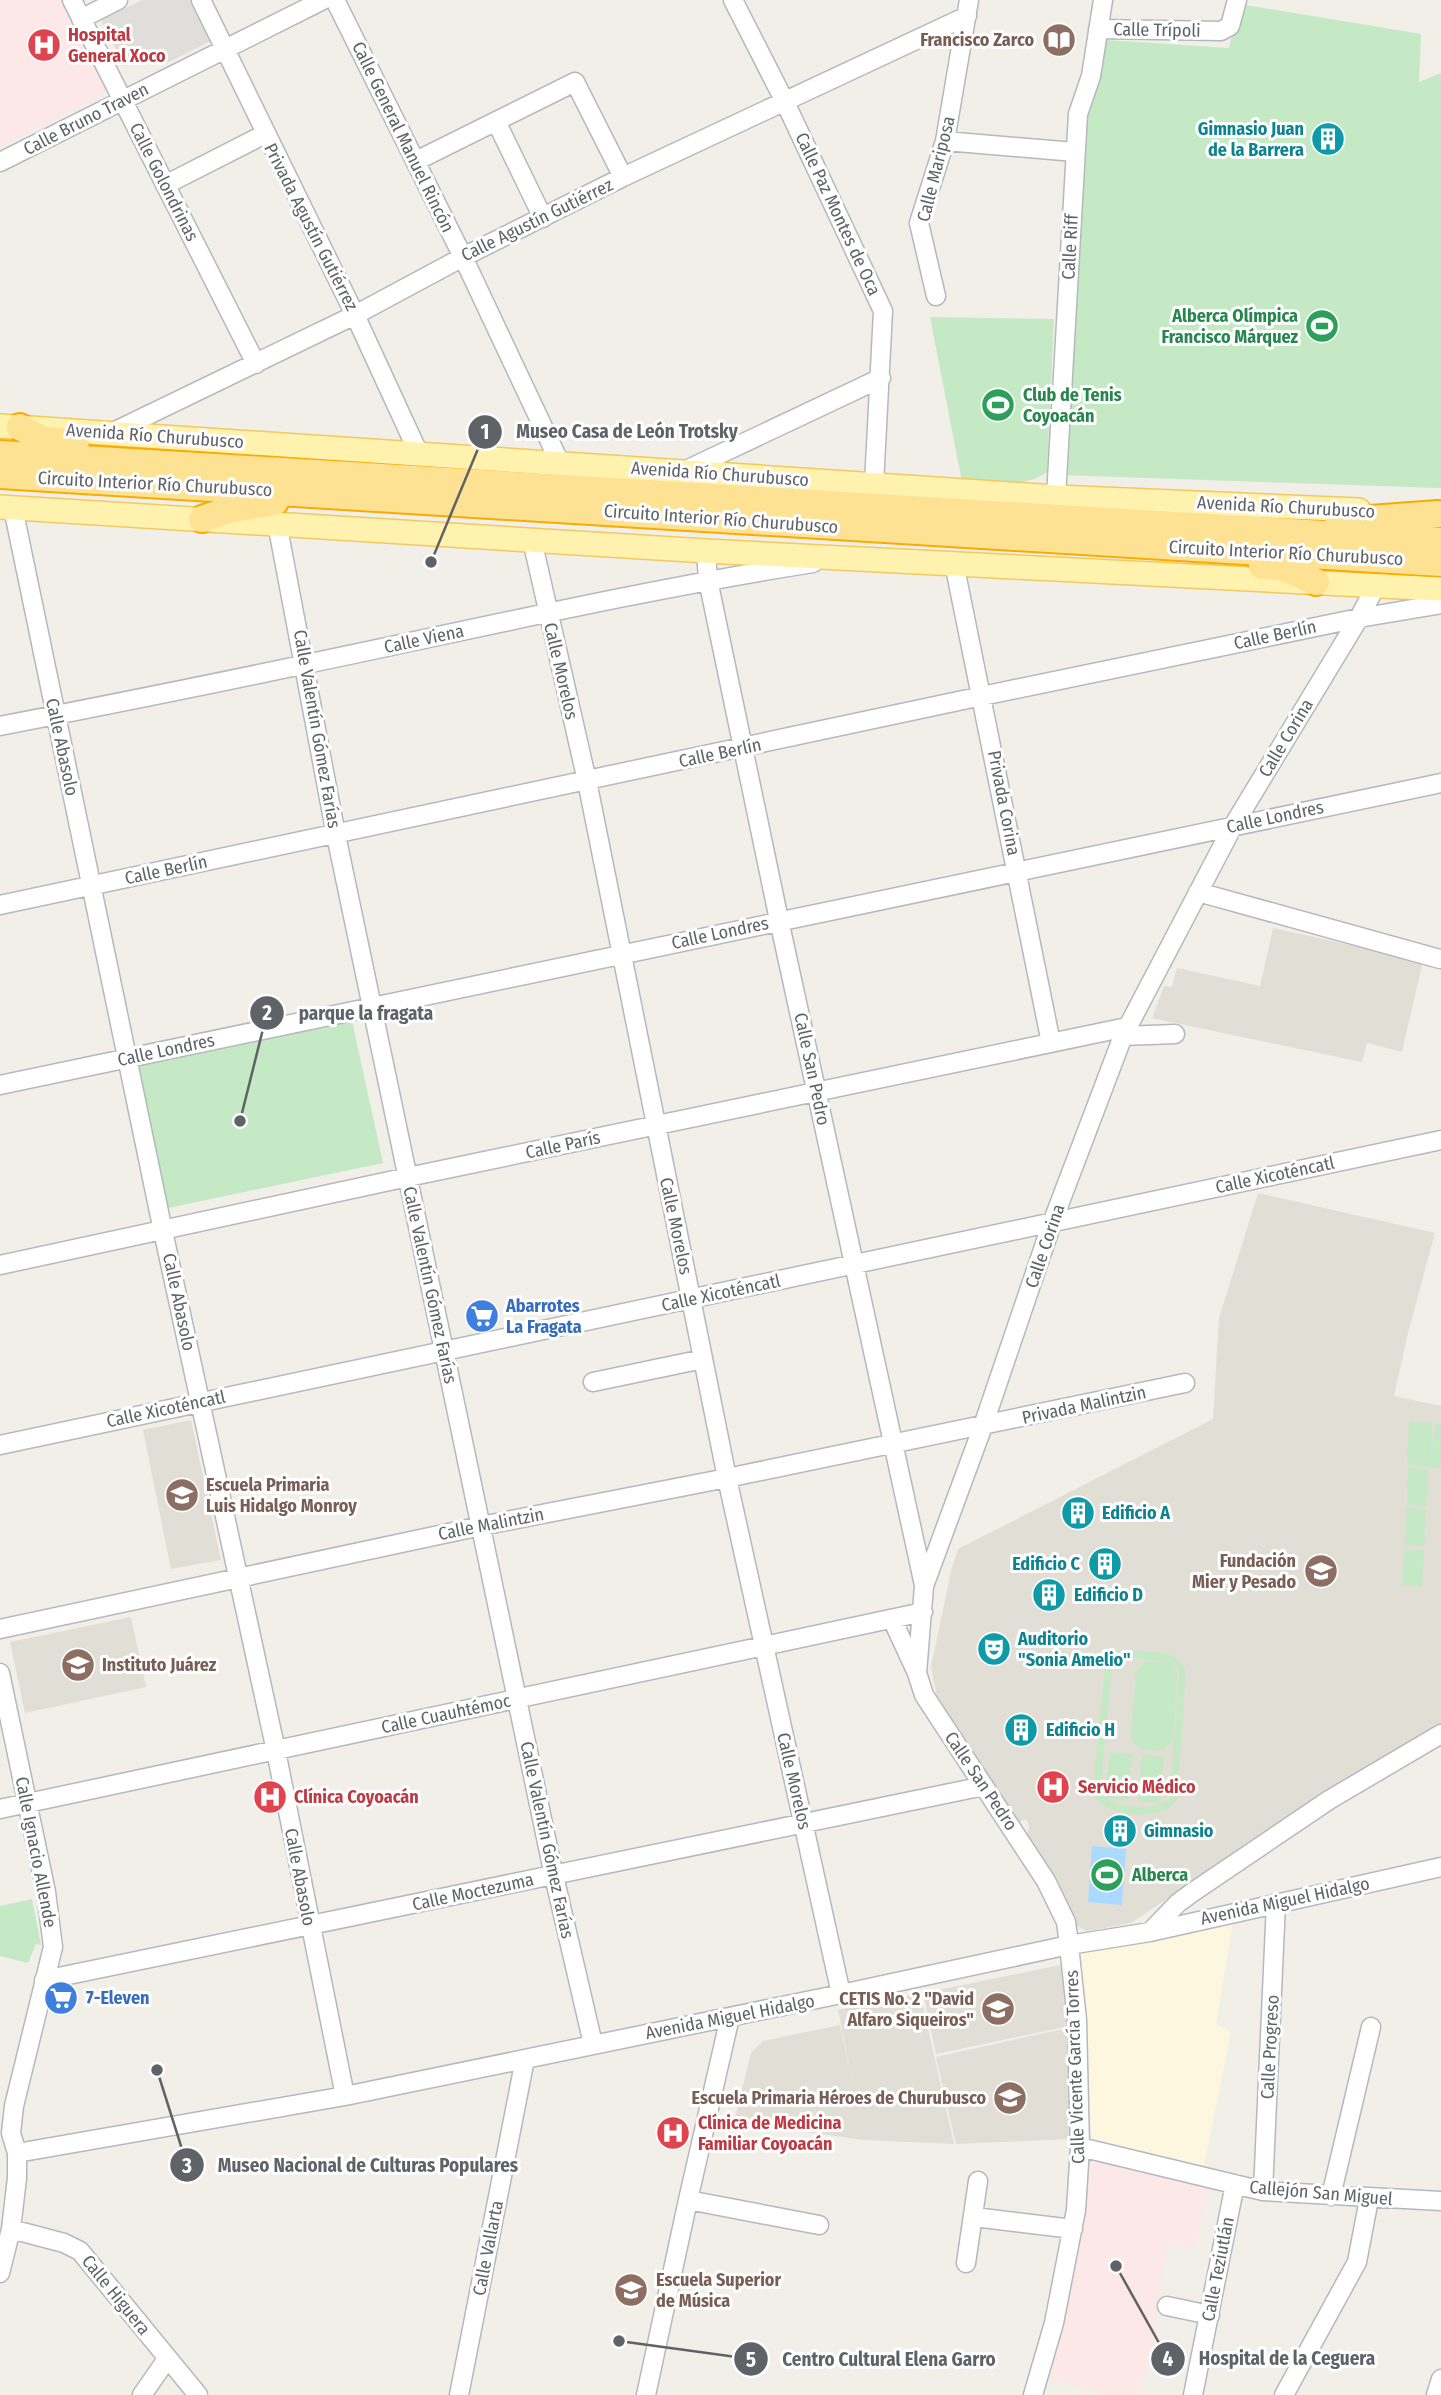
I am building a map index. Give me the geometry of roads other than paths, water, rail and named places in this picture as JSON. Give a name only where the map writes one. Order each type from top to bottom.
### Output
[{"type":"highway","points":[[10,426],[43,440],[123,445],[180,465]]},
{"type":"highway","name":"Circuito Interior Río Churubusco","points":[[0,454],[1441,541]]},
{"type":"highway","name":"Circuito Interior Río Churubusco","points":[[0,475],[1441,563]]},
{"type":"highway","points":[[202,519],[228,510],[314,494]]},
{"type":"highway","points":[[1198,526],[1234,515],[1370,519],[1439,514]]},
{"type":"highway","points":[[1075,541],[1108,557],[1282,567],[1316,582]]},
{"type":"main road","name":"Avenida Río Churubusco","points":[[10,426],[1056,497],[1439,514]]},
{"type":"main road","points":[[6,508],[706,551],[1441,589]]},
{"type":"street","name":"Calle Golondrinas","points":[[72,0],[256,364]]},
{"type":"street","points":[[81,19],[118,0]]},
{"type":"street","name":"Privada Agustín Gutiérrez","points":[[201,0],[355,315],[419,454]]},
{"type":"street","points":[[212,24],[215,0]]},
{"type":"street","name":"Calle Bruno Traven","points":[[0,162],[323,0]]},
{"type":"street","name":"Calle General Manuel Rincón","points":[[335,0],[463,257],[560,463]]},
{"type":"street","name":"Calle Paz Montes de Oca","points":[[733,0],[785,102],[883,312],[874,484]]},
{"type":"street","name":"Calle Riff","points":[[1056,497],[1078,114],[1091,76],[1102,0]]},
{"type":"street","name":"Calle Trípoli","points":[[1098,29],[1221,31],[1230,26],[1237,0]]},
{"type":"street","name":"Calle Agustín Gutiérrez","points":[[111,433],[355,315],[463,257],[623,177],[785,102],[968,8]]},
{"type":"street","name":"Calle Mariposa","points":[[936,296],[919,223],[945,141],[968,8]]},
{"type":"street","points":[[416,161],[575,82],[623,177]]},
{"type":"street","points":[[496,121],[543,218]]},
{"type":"street","points":[[165,185],[265,134]]},
{"type":"street","points":[[945,141],[1075,152]]},
{"type":"street","points":[[682,472],[881,378]]},
{"type":"street","name":"Calle Abasolo","points":[[6,508],[55,715],[276,1751],[309,1927],[345,2096]]},
{"type":"street","name":"Calle Valentín Gómez Farías","points":[[277,523],[336,835],[554,1875],[593,2044]]},
{"type":"street","name":"Calle Morelos","points":[[532,540],[623,954],[727,1478],[841,1994]]},
{"type":"street","name":"Calle San Pedro","points":[[706,551],[708,580],[779,920],[925,1586]]},
{"type":"street","name":"Calle Viena","points":[[0,726],[708,580],[849,557]]},
{"type":"street","name":"Privada Corina","points":[[954,563],[1051,1043]]},
{"type":"street","name":"Calle Corina","points":[[923,1612],[925,1586],[937,1548],[983,1426],[1052,1223],[1125,1032],[1205,894],[1233,826],[1376,586]]},
{"type":"street","name":"Calle Berlín","points":[[0,905],[982,696],[1359,618],[1441,604]]},
{"type":"street","name":"Calle Londres","points":[[0,1085],[1441,783]]},
{"type":"street","points":[[1205,894],[1440,959]]},
{"type":"street","name":"Calle París","points":[[0,1265],[1051,1043],[1125,1032],[1175,1034]]},
{"type":"street","name":"Calle Xicoténcatl","points":[[0,1445],[1441,1140]]},
{"type":"street","points":[[593,1382],[703,1359]]},
{"type":"street","name":"Privada Malintzin","points":[[983,1426],[1185,1383]]},
{"type":"street","name":"Calle Malintzin","points":[[0,1629],[481,1526],[983,1426]]},
{"type":"street","name":"Calle San Pedro","points":[[923,1612],[917,1673],[924,1695],[1046,1881],[1066,1923],[1069,1945]]},
{"type":"street","name":"Calle Cuauhtémoc","points":[[0,1809],[923,1612]]},
{"type":"street","points":[[892,1619],[917,1673]]},
{"type":"street","name":"Calle Ignacio Allende","points":[[0,1673],[46,1892],[53,1947],[14,2106],[11,2133],[17,2153],[17,2178],[11,2229],[0,2273]]},
{"type":"street","points":[[1150,1932],[1178,1903],[1193,1892],[1329,1800],[1441,1734]]},
{"type":"street","name":"Calle Moctezuma","points":[[44,1980],[984,1786]]},
{"type":"street","name":"Avenida Miguel Hidalgo","points":[[17,2153],[345,2096],[1069,1945],[1150,1932],[1441,1867]]},
{"type":"street","name":"Calle Progreso","points":[[1263,2191],[1276,1903]]},
{"type":"street","name":"Calle Vicente García Torres","points":[[1033,2395],[1054,2323],[1073,2229],[1080,2147],[1077,2020],[1069,1945]]},
{"type":"street","points":[[646,2395],[730,2017]]},
{"type":"street","points":[[1331,2196],[1371,2027]]},
{"type":"street","name":"Calle Vallarta","points":[[459,2395],[525,2059]]},
{"type":"street","name":"Callejón San Miguel","points":[[1080,2147],[1263,2191],[1441,2201]]},
{"type":"street","points":[[966,2263],[978,2181]]},
{"type":"street","name":"Calle Teziutlán","points":[[1194,2395],[1235,2184]]},
{"type":"street","points":[[1284,2395],[1356,2262],[1369,2199]]},
{"type":"street","points":[[688,2200],[819,2225]]},
{"type":"street","points":[[974,2217],[1073,2229]]},
{"type":"street","name":"Calle Higuera","points":[[11,2229],[64,2243],[80,2251],[198,2395]]},
{"type":"street","points":[[1167,2306],[1210,2315]]},
{"type":"street","points":[[142,2395],[167,2359]]},
{"type":"street","points":[[1436,2395],[1441,2379]]},
{"type":"water","name":"Alberca","points":[[1092,1846],[1126,1849],[1122,1905],[1088,1902]]},
{"type":"place","name":"Francisco Zarco","points":[[1059,40]]},
{"type":"place","name":"Hospital General Xoco","points":[[44,45]]},
{"type":"place","name":"Gimnasio Juan de la Barrera","points":[[1328,139]]},
{"type":"place","name":"Alberca Olímpica Francisco Márquez","points":[[1322,326]]},
{"type":"place","name":"Club de Tenis Coyoacán","points":[[998,405]]},
{"type":"place","name":"Museo Casa de León Trotsky","points":[[431,562]]},
{"type":"place","name":"parque la fragata","points":[[240,1121]]},
{"type":"place","name":"Abarrotes La Fragata","points":[[482,1316]]},
{"type":"place","name":"Escuela Primaria Luis Hidalgo Monroy","points":[[182,1495]]},
{"type":"place","name":"Edificio A","points":[[1078,1513]]},
{"type":"place","name":"Edificio C","points":[[1105,1564]]},
{"type":"place","name":"Fundación Mier y Pesado","points":[[1321,1571]]},
{"type":"place","name":"Edificio D","points":[[1049,1595]]},
{"type":"place","name":"Auditorio \"Sonia Amelio\"","points":[[994,1649]]},
{"type":"place","name":"Instituto Juárez","points":[[78,1665]]},
{"type":"place","name":"Edificio H","points":[[1021,1730]]},
{"type":"place","name":"Servicio Médico","points":[[1053,1787]]},
{"type":"place","name":"Clínica Coyoacán","points":[[270,1797]]},
{"type":"place","name":"Gimnasio","points":[[1120,1831]]},
{"type":"place","name":"Alberca","points":[[1107,1875]]},
{"type":"place","name":"7-Eleven","points":[[61,1998]]},
{"type":"place","name":"CETIS No. 2 \"David Alfaro Siqueiros\"","points":[[998,2009]]},
{"type":"place","name":"Museo Nacional de Culturas Populares","points":[[157,2070]]},
{"type":"place","name":"Escuela Primaria Héroes de Churubusco","points":[[1010,2098]]},
{"type":"place","name":"Clínica de Medicina Familiar Coyoacán","points":[[673,2133]]},
{"type":"place","name":"Hospital de la Ceguera","points":[[1116,2266]]},
{"type":"place","name":"Escuela Superior de Música","points":[[631,2290]]},
{"type":"place","name":"Centro Cultural Elena Garro","points":[[619,2341]]}]
